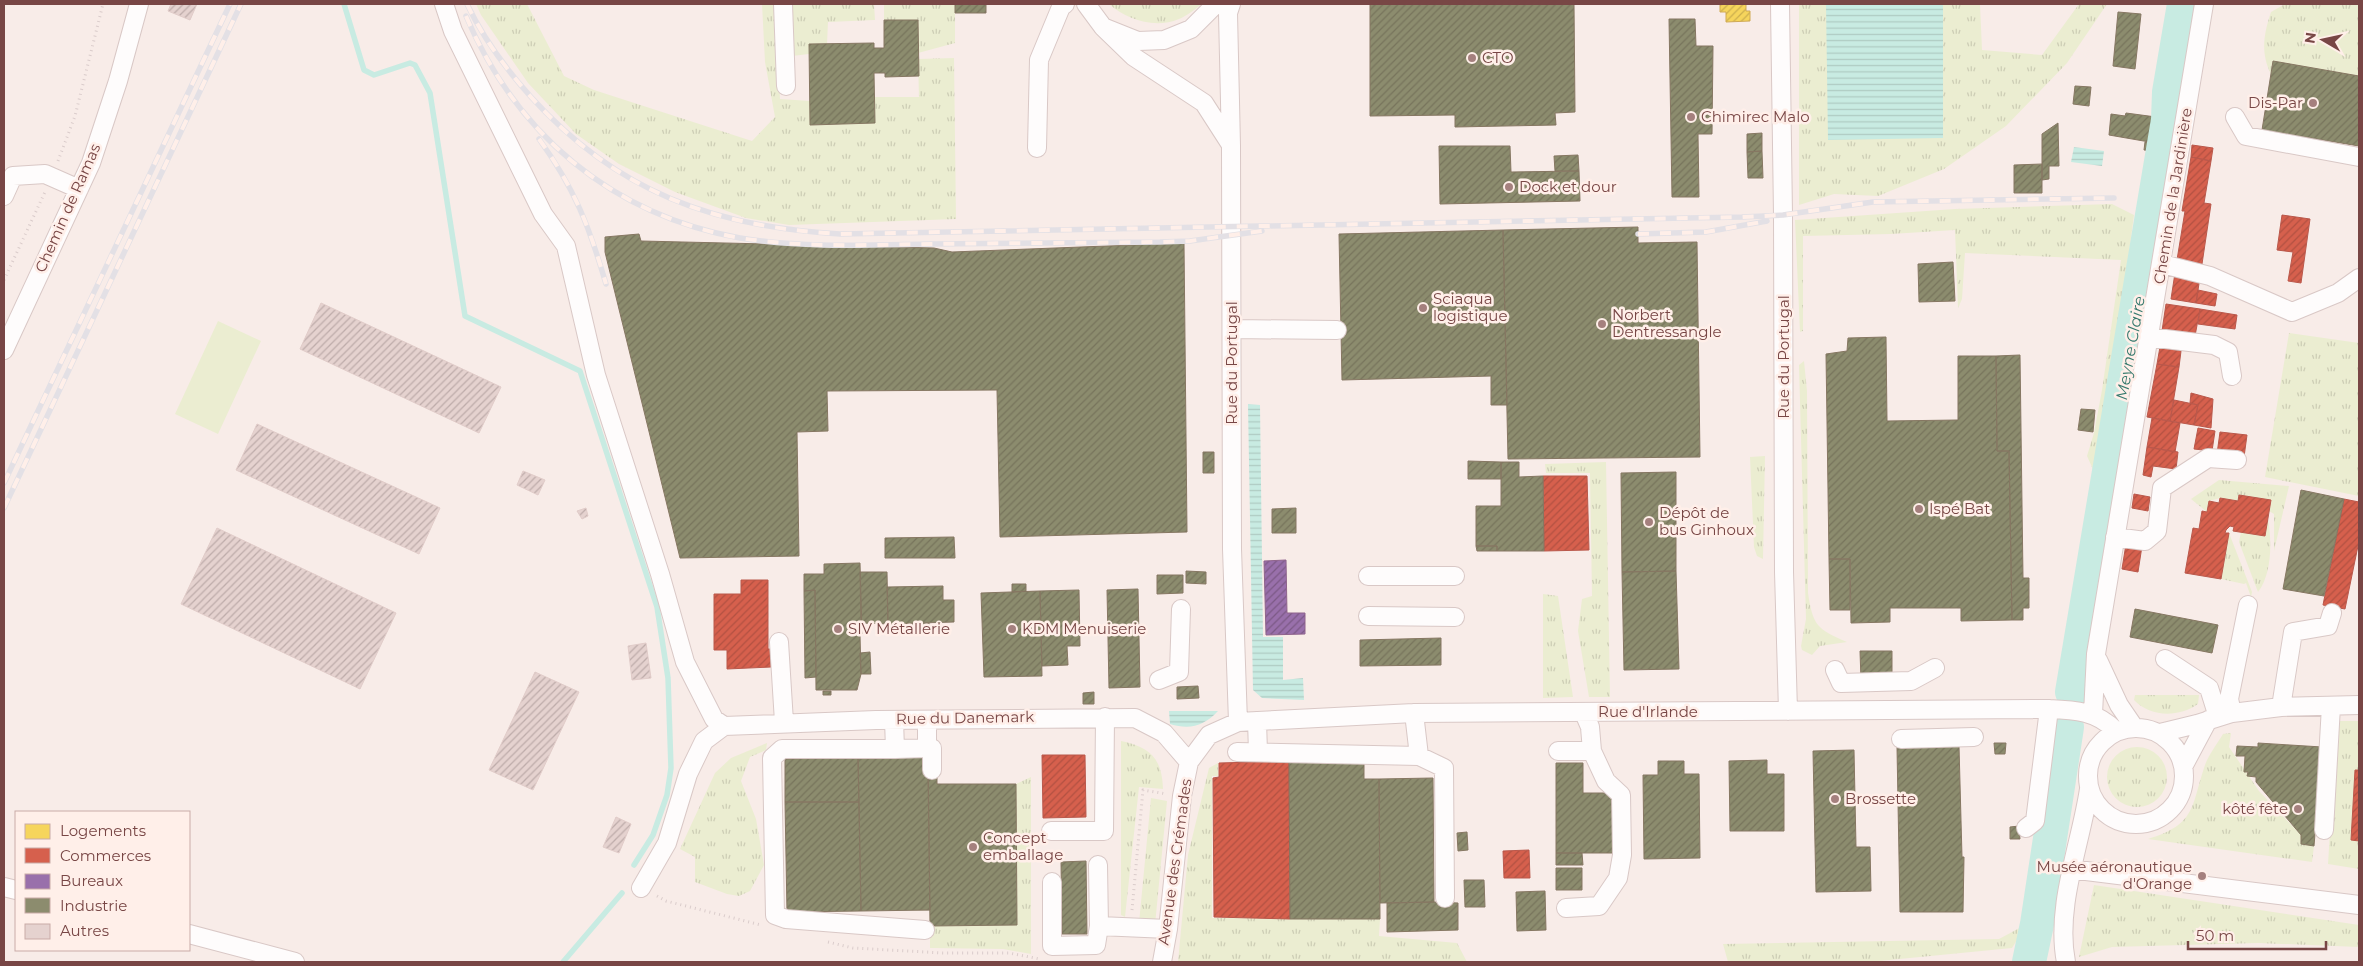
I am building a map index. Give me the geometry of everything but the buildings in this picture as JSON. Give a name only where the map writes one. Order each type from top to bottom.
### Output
[{"type":"street","name":"Chemin de Ramas","points":[[4,350],[91,164],[139,4]]},
{"type":"street","points":[[444,4],[453,31],[543,214],[566,246],[596,375],[660,574],[686,662],[714,719],[724,726],[704,742],[688,774],[667,843],[641,888]]},
{"type":"street","points":[[782,4],[786,86]]},
{"type":"street","points":[[1037,148],[1039,60],[1061,7],[1065,4]]},
{"type":"street","points":[[1086,4],[1103,27],[1134,57],[1204,103],[1232,146]]},
{"type":"street","points":[[1103,27],[1138,41],[1164,40],[1191,29],[1216,4]]},
{"type":"street","name":"Rue du Portugal","points":[[1231,4],[1228,13],[1232,146],[1232,558],[1238,722]]},
{"type":"street","name":"Rue du Portugal","points":[[1780,4],[1783,215],[1784,572],[1788,711]]},
{"type":"street","name":"Chemin de la Jardinière","points":[[2093,714],[2096,654],[2204,4]]},
{"type":"street","points":[[2235,117],[2246,136],[2359,157]]},
{"type":"street","points":[[4,196],[13,176],[45,174],[79,189]]},
{"type":"street","points":[[2162,264],[2210,276],[2292,312],[2338,293],[2359,278]]},
{"type":"street","points":[[1232,329],[1337,330]]},
{"type":"street","points":[[2149,337],[2214,345],[2228,352],[2232,376]]},
{"type":"street","points":[[2116,537],[2145,541],[2157,531],[2162,488],[2208,458],[2237,460]]},
{"type":"street","points":[[1368,576],[1455,576]]},
{"type":"street","points":[[2184,766],[2219,717],[2229,698],[2248,605]]},
{"type":"street","points":[[1159,680],[1179,672],[1181,609]]},
{"type":"street","points":[[2281,707],[2293,632],[2328,626],[2332,613]]},
{"type":"street","points":[[1368,616],[1455,617]]},
{"type":"street","points":[[779,642],[784,722]]},
{"type":"street","points":[[2096,654],[2116,698],[2134,727]]},
{"type":"street","points":[[2165,659],[2209,688],[2219,717]]},
{"type":"street","points":[[1835,670],[1841,683],[1911,681],[1935,668]]},
{"type":"street","points":[[2160,733],[2219,717],[2281,707],[2359,705]]},
{"type":"street","points":[[2324,830],[2331,706]]},
{"type":"street","points":[[2026,828],[2035,821],[2049,709]]},
{"type":"street","name":"Rue d'Irlande","points":[[1190,762],[1209,735],[1238,722],[1414,714],[2049,709],[2076,710],[2093,714],[2107,722],[2116,732]]},
{"type":"street","points":[[1566,908],[1599,906],[1618,878],[1622,855],[1621,795],[1606,781],[1592,751],[1590,727],[1584,712]]},
{"type":"street","points":[[1414,714],[1419,756]]},
{"type":"street","points":[[1051,831],[1104,831],[1105,718]]},
{"type":"street","name":"Rue du Danemark","points":[[724,726],[784,722],[1134,718],[1164,733],[1190,762]]},
{"type":"street","points":[[894,720],[895,749]]},
{"type":"street","points":[[927,720],[927,748]]},
{"type":"street","points":[[1258,721],[1258,752]]},
{"type":"street","points":[[2066,962],[2063,946],[2070,869],[2084,826],[2089,789],[2088,772],[2092,755],[2102,741],[2116,732],[2134,727],[2145,728],[2160,733],[2175,747],[2184,766],[2184,782],[2180,797],[2171,810],[2158,819],[2143,824],[2127,824],[2112,818],[2094,800],[2089,789]]},
{"type":"street","points":[[1901,738],[1974,737]]},
{"type":"street","points":[[925,930],[786,919],[775,914],[772,758],[782,749],[932,748],[932,770]]},
{"type":"street","points":[[1558,751],[1592,751]]},
{"type":"street","points":[[1237,752],[1419,756],[1444,768],[1445,898]]},
{"type":"street","name":"Avenue des Crémades","points":[[1162,962],[1168,929],[1182,796],[1190,762]]},
{"type":"street","points":[[2084,826],[2112,818]]},
{"type":"street","points":[[1052,882],[1052,946],[1096,945],[1099,926],[1098,865]]},
{"type":"street","points":[[2070,869],[2359,906]]},
{"type":"street","points":[[1099,926],[1168,929]]},
{"type":"street","points":[[190,934],[295,962]]},
{"type":"path","points":[[4,280],[52,176],[75,116],[103,4]]},
{"type":"path","points":[[1131,927],[1143,790],[1182,796]]},
{"type":"green space","points":[[476,4],[527,4],[564,76],[594,90],[752,141],[775,117],[765,62],[762,4],[775,4],[780,99],[810,101],[811,125],[875,123],[875,97],[919,97],[918,59],[954,58],[956,219],[789,225],[746,218],[675,192],[619,164],[576,134],[528,83],[481,15]]},
{"type":"green space","points":[[791,4],[874,4],[875,20],[828,22],[827,44],[809,44],[809,54],[792,56]]},
{"type":"green space","points":[[884,4],[955,4],[955,43],[918,53],[918,20],[884,20]]},
{"type":"green space","points":[[1109,4],[1202,4],[1182,18],[1170,22],[1151,23],[1124,14]]},
{"type":"green space","points":[[1799,4],[1980,4],[1982,50],[2042,55],[2079,4],[2107,4],[2067,63],[2006,126],[1944,169],[1878,196],[1834,194],[1799,205]]},
{"type":"green space","points":[[2285,4],[2359,4],[2359,76],[2273,61],[2271,74],[2264,51],[2266,28],[2271,12]]},
{"type":"green space","points":[[2112,204],[2134,215],[2110,396],[2096,476],[2087,456],[2094,433],[2102,390],[2121,260],[1965,253],[1962,299],[1958,308],[1955,230],[1803,236],[1803,331],[1800,332],[1795,220],[1955,209]]},
{"type":"green space","points":[[218,321],[261,341],[218,434],[175,414]]},
{"type":"green space","points":[[2289,333],[2359,343],[2359,496],[2265,477]]},
{"type":"green space","points":[[1804,361],[1807,391],[1808,593],[1812,613],[1818,625],[1829,634],[1847,642],[1820,646],[1812,655],[1802,650],[1801,646],[1806,619],[1799,365]]},
{"type":"green space","points":[[1765,456],[1763,559],[1757,556],[1754,547],[1750,457]]},
{"type":"green space","points":[[1606,462],[1610,697],[1589,697],[1578,631],[1582,599],[1592,596],[1590,473],[1546,473],[1545,464]]},
{"type":"green space","points":[[2219,480],[2289,486],[2274,551],[2274,514],[2269,511],[2271,500],[2239,495],[2238,501],[2220,498],[2209,501],[2207,512],[2191,499]]},
{"type":"green space","points":[[2268,519],[2270,557],[2263,585],[2258,592],[2239,542],[2241,532]]},
{"type":"green space","points":[[2229,533],[2252,592],[2251,597],[2246,583],[2221,579]]},
{"type":"green space","points":[[1543,594],[1558,596],[1573,697],[1543,698]]},
{"type":"green space","points":[[2135,695],[2199,695],[2198,704],[2190,709],[2164,714],[2141,706],[2134,700]]},
{"type":"green space","points":[[2337,721],[2359,721],[2359,770],[2355,770],[2351,840],[2359,841],[2359,869],[2328,864]]},
{"type":"green space","points":[[2231,733],[2229,747],[2259,791],[2301,835],[2301,844],[2314,846],[2312,862],[2148,839],[2176,827],[2184,820],[2194,802],[2209,757],[2223,734]]},
{"type":"green space","points":[[1121,741],[1140,747],[1152,756],[1160,769],[1163,789],[1139,787],[1125,917],[1121,915]]},
{"type":"green space","points":[[767,743],[766,750],[750,757],[741,781],[756,819],[764,865],[750,891],[739,896],[727,894],[695,882],[695,857],[680,849],[715,773],[731,758]]},
{"type":"green space","points":[[2137,747],[2154,752],[2162,760],[2167,777],[2162,794],[2154,802],[2137,807],[2120,802],[2112,794],[2107,777],[2112,760],[2120,752]]},
{"type":"green space","points":[[1218,763],[1218,776],[1212,776],[1212,918],[1380,919],[1379,936],[1457,943],[1467,962],[1178,962],[1188,855],[1209,768]]},
{"type":"green space","points":[[1031,777],[1031,954],[1003,949],[930,948],[930,926],[1016,784]]},
{"type":"green space","points":[[1151,798],[1167,801],[1155,925],[1139,923]]},
{"type":"green space","points":[[2094,885],[2359,925],[2359,947],[2258,943],[2112,947],[2079,957]]},
{"type":"green space","points":[[2027,924],[2012,948],[1869,962],[1728,962],[1723,944],[1999,939]]},
{"type":"water","points":[[1826,4],[1943,4],[1943,138],[1828,140]]},
{"type":"water","points":[[2074,147],[2104,151],[2102,166],[2071,162]]},
{"type":"water","points":[[1248,404],[1260,405],[1263,637],[1283,637],[1283,680],[1303,678],[1304,700],[1262,698],[1253,690]]},
{"type":"water","points":[[1169,711],[1218,711],[1202,723],[1184,727],[1170,724]]},
{"type":"waterway","points":[[344,4],[364,70],[374,75],[410,63],[415,65],[430,93],[465,316],[580,371],[657,607],[668,678],[671,768],[667,795],[653,835],[634,865]]},
{"type":"waterway","name":"Meyne Claire","points":[[2072,692],[2168,120],[2169,92],[2184,4]]},
{"type":"waterway","name":"Meyne Claire","points":[[2029,962],[2037,924],[2067,727]]},
{"type":"waterway","points":[[563,962],[622,893]]},
{"type":"railway","points":[[4,483],[230,4]]},
{"type":"railway","points":[[4,508],[241,4]]},
{"type":"railway","points":[[467,4],[488,41],[531,97],[564,130],[598,157],[633,180],[671,198],[710,213],[751,223],[794,230],[840,234],[1742,217],[1783,215],[1873,202],[2114,198]]},
{"type":"railway","points":[[466,16],[487,58],[512,97],[541,132],[574,163],[610,189],[650,210],[694,227],[740,238],[787,243],[835,245],[1160,242],[1190,241],[1262,231]]},
{"type":"railway","points":[[539,139],[552,157],[580,208],[606,284]]},
{"type":"railway","points":[[1638,234],[1706,232],[1767,221]]},
{"type":"place","name":"CTO","points":[[1472,58]]},
{"type":"place","name":"Dis-Par","points":[[2313,103]]},
{"type":"place","name":"Chimirec Malo","points":[[1691,117]]},
{"type":"place","name":"Dock et dour","points":[[1509,187]]},
{"type":"place","name":"Sciaqua logistique","points":[[1423,308]]},
{"type":"place","name":"Norbert Dentressangle","points":[[1602,324]]},
{"type":"place","name":"Ispé Bat","points":[[1919,509]]},
{"type":"place","name":"Dépôt de bus Ginhoux","points":[[1649,522]]},
{"type":"place","name":"SIV Métallerie","points":[[838,629]]},
{"type":"place","name":"KDM Menuiserie","points":[[1012,629]]},
{"type":"place","name":"Brossette","points":[[1835,799]]},
{"type":"place","name":"kôté fête","points":[[2298,809]]},
{"type":"place","name":"Concept emballage","points":[[973,847]]},
{"type":"place","name":"Musée aéronautique d'Orange","points":[[2202,876]]}]
